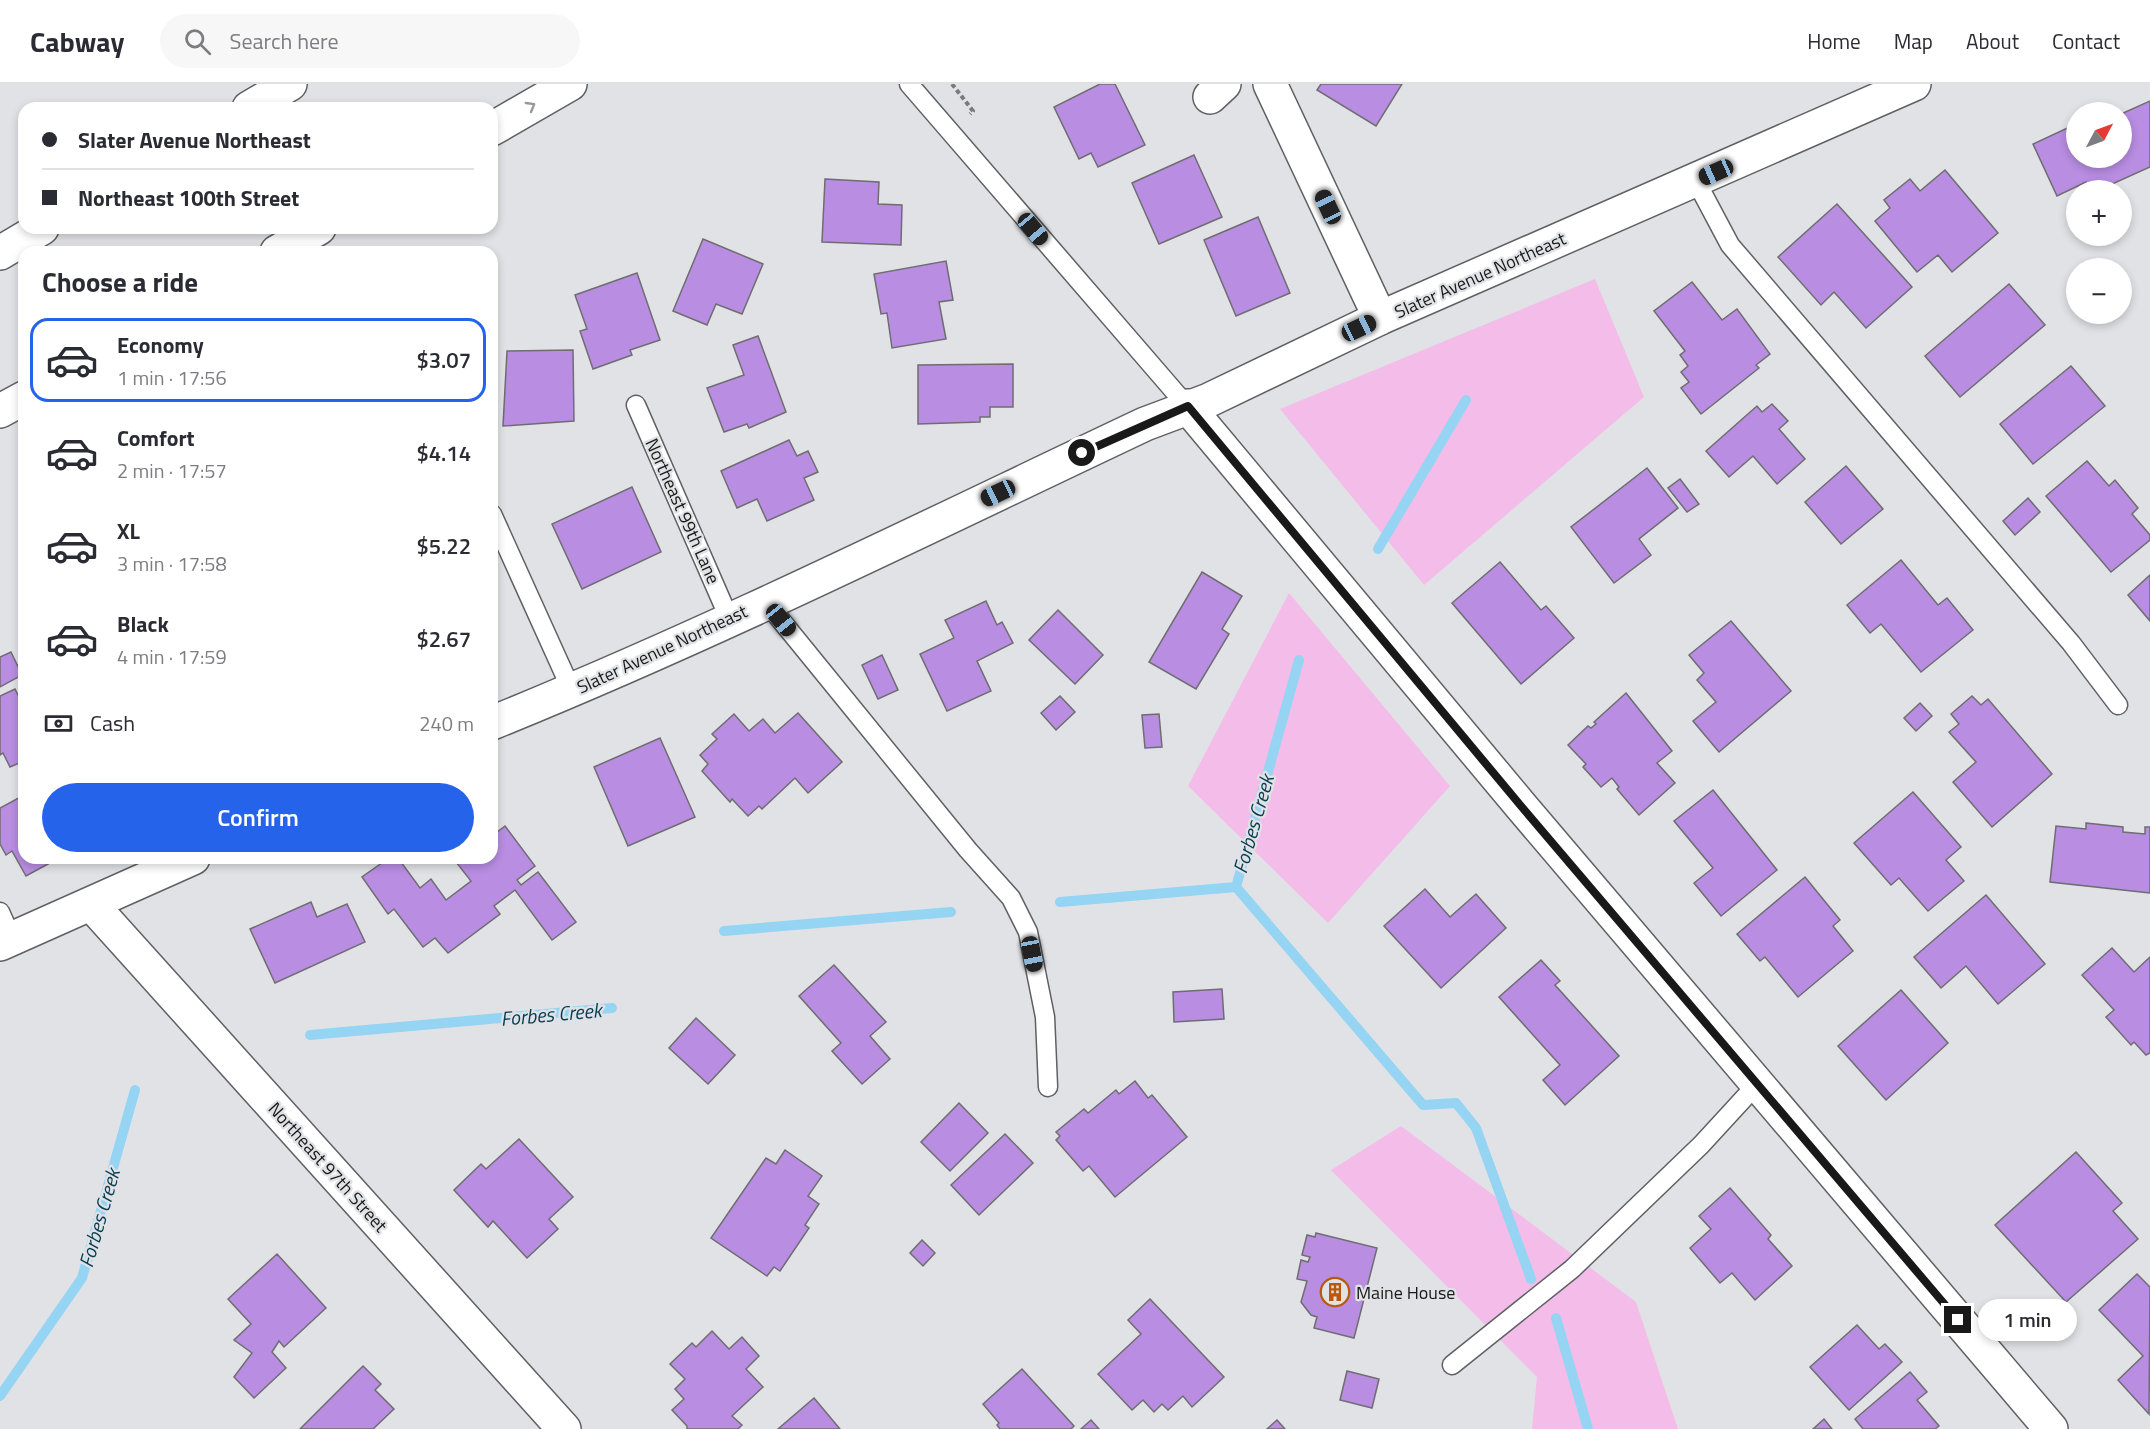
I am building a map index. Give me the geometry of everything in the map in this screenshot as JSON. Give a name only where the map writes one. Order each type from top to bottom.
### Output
[{"type":"main road","points":[[259,102],[290,84]]},
{"type":"main road","points":[[498,126],[570,84]]},
{"type":"main road","points":[[1270,84],[1380,318]]},
{"type":"main road","name":"Slater Avenue Northeast","points":[[498,721],[572,691],[1188,406],[1209,400],[1380,318],[1914,84]]},
{"type":"main road","points":[[0,253],[32,234]]},
{"type":"main road","points":[[288,246],[308,234]]},
{"type":"main road","points":[[0,411],[18,401]]},
{"type":"main road","points":[[1188,406],[1521,806],[2051,1429]]},
{"type":"main road","points":[[4,932],[92,905],[180,864]]},
{"type":"main road","name":"Northeast 97th Street","points":[[92,905],[564,1429]]},
{"type":"lane","points":[[909,84],[1141,355],[1188,406]]},
{"type":"lane","points":[[1696,181],[1730,245],[2057,626],[2118,705]]},
{"type":"lane","name":"Northeast 99th Lane","points":[[636,405],[729,618]]},
{"type":"lane","points":[[498,527],[572,691]]},
{"type":"lane","points":[[766,602],[968,850],[1011,898],[1028,933],[1045,1017],[1048,1087]]},
{"type":"lane","points":[[1452,1365],[1572,1269],[1701,1145],[1758,1083]]},
{"type":"shaded area","points":[[1595,279],[1644,397],[1424,585],[1280,409]]},
{"type":"shaded area","points":[[1289,593],[1450,786],[1328,923],[1188,786]]},
{"type":"shaded area","points":[[1401,1126],[1636,1302],[1678,1429],[1532,1429],[1537,1377],[1331,1170]]},
{"type":"building","points":[[1100,84],[1115,84],[1145,145],[1098,167],[1091,153],[1079,159],[1054,107]]},
{"type":"building","points":[[1321,84],[1402,84],[1376,126],[1317,90]]},
{"type":"building","points":[[2150,101],[2150,167],[2121,180],[2066,180],[2066,192],[2057,196],[2033,144],[2066,129],[2066,168],[2132,168],[2132,109]]},
{"type":"building","points":[[1194,155],[1222,217],[1159,244],[1132,183]]},
{"type":"building","points":[[1945,170],[1998,233],[1952,272],[1938,255],[1917,272],[1875,221],[1890,208],[1884,200],[1910,179],[1920,191]]},
{"type":"building","points":[[825,179],[879,182],[878,204],[902,205],[901,245],[822,242]]},
{"type":"building","points":[[1837,204],[1912,287],[1866,328],[1834,292],[1821,305],[1778,257]]},
{"type":"building","points":[[1258,217],[1290,293],[1236,316],[1204,240]]},
{"type":"building","points":[[703,239],[763,264],[742,314],[716,304],[707,325],[673,311]]},
{"type":"building","points":[[946,261],[953,300],[939,302],[946,339],[892,348],[887,313],[881,314],[874,274]]},
{"type":"building","points":[[637,273],[660,340],[630,350],[632,355],[593,369],[580,331],[587,329],[575,295]]},
{"type":"building","points":[[1692,282],[1722,320],[1737,309],[1770,354],[1756,365],[1759,368],[1701,414],[1681,388],[1689,382],[1681,372],[1688,366],[1680,355],[1685,351],[1654,311]]},
{"type":"building","points":[[2009,284],[2045,325],[1960,397],[1925,356]]},
{"type":"building","points":[[758,336],[786,412],[749,428],[747,424],[724,432],[707,388],[744,375],[733,345]]},
{"type":"building","points":[[573,350],[574,421],[503,426],[507,351]]},
{"type":"building","points":[[1013,364],[1013,407],[990,407],[990,417],[980,417],[980,422],[918,424],[918,365]]},
{"type":"building","points":[[2071,366],[2105,406],[2033,464],[2000,424]]},
{"type":"building","points":[[1772,404],[1788,421],[1779,429],[1805,459],[1777,484],[1753,456],[1729,477],[1706,451],[1757,406],[1762,412]]},
{"type":"building","points":[[789,440],[797,456],[808,451],[818,472],[804,478],[814,500],[767,521],[757,499],[737,508],[721,471]]},
{"type":"building","points":[[2087,461],[2109,486],[2115,480],[2138,508],[2132,514],[2150,535],[2150,540],[2111,572],[2046,496]]},
{"type":"building","points":[[1846,466],[1883,509],[1841,544],[1805,502]]},
{"type":"building","points":[[1647,468],[1678,508],[1639,539],[1651,555],[1614,583],[1571,527]]},
{"type":"building","points":[[1680,479],[1699,504],[1687,512],[1668,488]]},
{"type":"building","points":[[632,487],[661,552],[582,589],[552,524]]},
{"type":"building","points":[[2028,498],[2040,512],[2015,535],[2003,521]]},
{"type":"building","points":[[1901,560],[1938,605],[1947,598],[1973,630],[1921,672],[1881,624],[1870,633],[1847,605]]},
{"type":"building","points":[[1500,562],[1541,610],[1546,606],[1574,638],[1521,684],[1452,603]]},
{"type":"building","points":[[1202,572],[1242,596],[1222,629],[1229,634],[1196,689],[1149,662]]},
{"type":"building","points":[[2150,575],[2150,621],[2128,595]]},
{"type":"building","points":[[986,601],[997,625],[1002,622],[1013,643],[977,661],[991,691],[947,711],[920,654],[954,638],[945,620]]},
{"type":"building","points":[[1058,610],[1103,655],[1075,684],[1029,640]]},
{"type":"building","points":[[1731,621],[1791,691],[1719,752],[1693,721],[1716,702],[1697,680],[1704,673],[1689,655]]},
{"type":"building","points":[[11,652],[18,667],[18,677],[0,687],[0,657]]},
{"type":"building","points":[[882,655],[898,690],[878,699],[862,665]]},
{"type":"building","points":[[15,689],[18,695],[18,764],[10,767],[3,753],[0,755],[0,696]]},
{"type":"building","points":[[1626,693],[1672,751],[1657,763],[1675,783],[1639,815],[1617,789],[1619,787],[1612,778],[1601,787],[1583,767],[1586,764],[1568,745],[1588,726],[1591,728],[1596,724],[1594,722]]},
{"type":"building","points":[[1060,696],[1075,712],[1056,730],[1041,713]]},
{"type":"building","points":[[1972,696],[1981,705],[1988,699],[2052,774],[1992,827],[1953,782],[1976,762],[1949,732],[1959,724],[1951,714]]},
{"type":"building","points":[[1920,703],[1932,716],[1916,731],[1904,718]]},
{"type":"building","points":[[798,713],[842,762],[808,793],[795,778],[762,809],[759,806],[748,816],[732,799],[730,802],[702,771],[708,764],[700,755],[717,739],[712,734],[734,714],[749,731],[763,719],[775,733]]},
{"type":"building","points":[[1159,714],[1162,747],[1145,748],[1142,715]]},
{"type":"building","points":[[660,738],[695,817],[628,846],[594,767]]},
{"type":"building","points":[[1713,790],[1777,870],[1721,916],[1694,883],[1713,868],[1674,821]]},
{"type":"building","points":[[1913,792],[1961,847],[1946,860],[1964,881],[1928,911],[1899,878],[1891,885],[1854,843]]},
{"type":"building","points":[[18,798],[18,862],[12,851],[6,855],[0,844],[0,808]]},
{"type":"building","points":[[2086,823],[2123,827],[2123,832],[2145,834],[2145,827],[2150,827],[2150,893],[2050,882],[2056,826],[2086,829]]},
{"type":"building","points":[[505,826],[535,866],[517,880],[521,885],[538,872],[576,922],[552,940],[515,890],[494,906],[500,914],[448,953],[435,938],[423,947],[394,909],[388,914],[362,877],[380,864],[402,864],[420,888],[431,879],[446,900],[471,881],[458,864],[498,864],[498,831]]},
{"type":"building","points":[[19,864],[48,864],[26,876]]},
{"type":"building","points":[[1805,877],[1840,920],[1833,926],[1853,951],[1798,997],[1765,957],[1760,961],[1737,934]]},
{"type":"building","points":[[1425,889],[1450,917],[1476,894],[1506,928],[1441,988],[1384,926]]},
{"type":"building","points":[[1986,895],[2045,964],[1998,1004],[1966,966],[1941,988],[1914,957]]},
{"type":"building","points":[[311,902],[317,917],[347,904],[365,942],[275,983],[250,929]]},
{"type":"building","points":[[2112,948],[2134,972],[2150,957],[2150,1053],[2146,1055],[2134,1042],[2131,1045],[2106,1017],[2114,1010],[2082,975]]},
{"type":"building","points":[[1541,960],[1560,981],[1555,985],[1619,1056],[1565,1105],[1543,1080],[1560,1065],[1499,997]]},
{"type":"building","points":[[834,965],[886,1022],[870,1036],[890,1059],[862,1084],[832,1051],[841,1043],[799,996]]},
{"type":"building","points":[[1222,989],[1224,1019],[1174,1022],[1173,992]]},
{"type":"building","points":[[1901,990],[1948,1043],[1886,1100],[1838,1046]]},
{"type":"building","points":[[696,1018],[735,1055],[708,1084],[669,1048]]},
{"type":"building","points":[[1135,1081],[1148,1098],[1152,1095],[1187,1137],[1115,1197],[1089,1166],[1083,1171],[1056,1140],[1060,1136],[1056,1132],[1084,1109],[1088,1113],[1116,1090],[1119,1094]]},
{"type":"building","points":[[959,1103],[988,1133],[950,1171],[921,1142]]},
{"type":"building","points":[[1005,1134],[1033,1163],[979,1215],[951,1185]]},
{"type":"building","points":[[519,1139],[573,1197],[549,1219],[558,1229],[527,1258],[493,1221],[488,1227],[454,1190],[481,1164],[486,1169]]},
{"type":"building","points":[[785,1150],[822,1176],[808,1196],[819,1204],[805,1225],[809,1228],[780,1271],[774,1267],[767,1276],[711,1238],[766,1158],[776,1164]]},
{"type":"building","points":[[2076,1152],[2122,1203],[2113,1211],[2138,1239],[2066,1302],[1995,1225]]},
{"type":"building","points":[[1730,1188],[1771,1235],[1768,1239],[1792,1266],[1755,1300],[1732,1273],[1720,1283],[1690,1248],[1711,1229],[1699,1216]]},
{"type":"building","name":"Maine House","points":[[1316,1233],[1377,1248],[1354,1338],[1314,1328],[1317,1317],[1311,1315],[1301,1302],[1307,1281],[1297,1279],[1301,1260],[1308,1262],[1310,1257],[1302,1255],[1307,1235],[1315,1237]]},
{"type":"building","points":[[922,1240],[935,1253],[923,1266],[910,1253]]},
{"type":"building","points":[[277,1254],[326,1308],[284,1347],[279,1341],[272,1352],[286,1368],[254,1398],[234,1377],[252,1353],[234,1340],[251,1324],[228,1299]]},
{"type":"building","points":[[2137,1274],[2150,1287],[2149,1414],[2118,1380],[2143,1356],[2099,1310]]},
{"type":"building","points":[[1150,1299],[1224,1377],[1192,1407],[1183,1396],[1168,1410],[1162,1404],[1154,1412],[1143,1400],[1132,1410],[1098,1374],[1141,1334],[1128,1320]]},
{"type":"building","points":[[1857,1325],[1879,1349],[1885,1344],[1902,1362],[1849,1410],[1810,1367]]},
{"type":"building","points":[[712,1331],[729,1349],[742,1337],[759,1356],[746,1369],[763,1387],[732,1416],[742,1425],[738,1429],[687,1429],[687,1426],[672,1410],[684,1399],[675,1389],[685,1379],[670,1364],[692,1343],[696,1347]]},
{"type":"building","points":[[363,1366],[381,1384],[375,1390],[394,1409],[373,1429],[300,1429]]},
{"type":"building","points":[[1022,1369],[1074,1426],[1071,1429],[1000,1429],[997,1425],[999,1423],[983,1404]]},
{"type":"building","points":[[1347,1371],[1379,1379],[1372,1408],[1340,1400]]},
{"type":"building","points":[[1910,1372],[1927,1392],[1917,1400],[1939,1426],[1935,1429],[1863,1429],[1855,1419]]},
{"type":"building","points":[[814,1398],[840,1429],[778,1429]]},
{"type":"building","points":[[1824,1419],[1832,1429],[1813,1429]]},
{"type":"building","points":[[1091,1420],[1099,1429],[1081,1429]]},
{"type":"building","points":[[1277,1420],[1285,1429],[1267,1429]]},
{"type":"waterway","name":"Forbes Creek","points":[[1378,549],[1466,400]]},
{"type":"waterway","name":"Forbes Creek","points":[[1060,902],[1236,887],[1299,660]]},
{"type":"waterway","points":[[1236,887],[1423,1105],[1456,1103],[1476,1128],[1531,1279]]},
{"type":"waterway","name":"Forbes Creek","points":[[724,931],[951,912]]},
{"type":"waterway","name":"Forbes Creek","points":[[310,1035],[612,1008]]},
{"type":"waterway","name":"Forbes Creek","points":[[0,1396],[82,1278],[135,1090]]},
{"type":"waterway","points":[[1556,1318],[1588,1429]]},
{"type":"place","name":"Maine House","points":[[1335,1292]]},
{"type":"route","points":[[1082,453],[1188,406],[1521,806],[1958,1320]]}]
